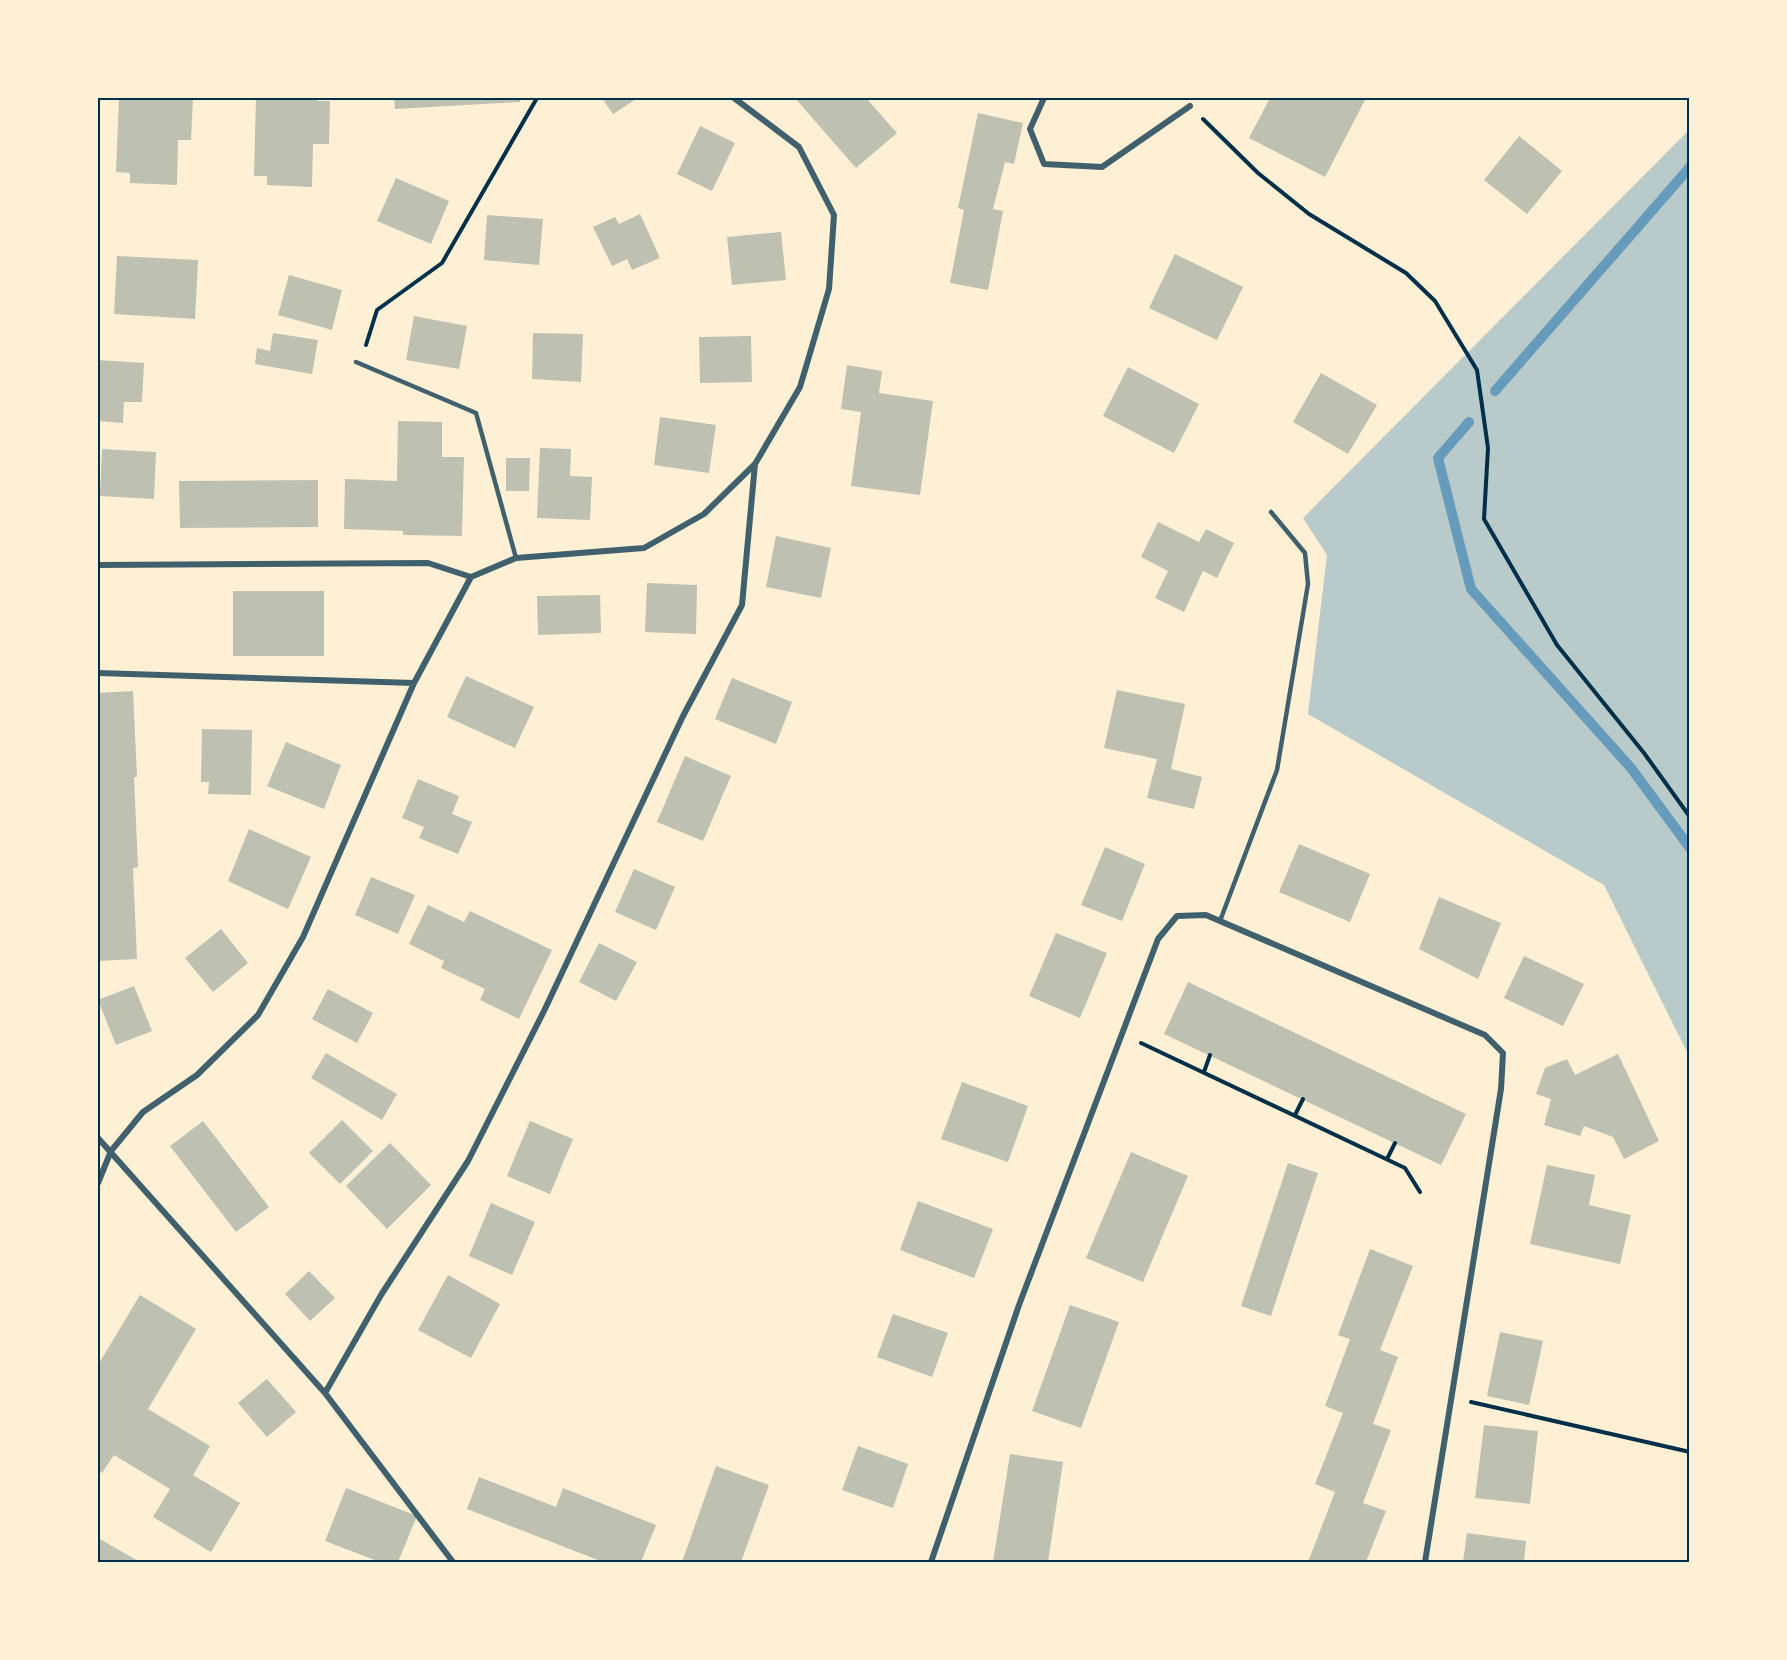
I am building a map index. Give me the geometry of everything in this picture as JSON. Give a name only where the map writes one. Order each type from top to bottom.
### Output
[{"type":"street","points":[[98,565],[428,563],[471,576],[516,558],[644,548],[704,514],[755,464],[800,387],[829,290],[834,215],[799,147],[734,98]]},
{"type":"street","points":[[1044,98],[1030,129],[1044,164],[1102,167],[1190,106]]},
{"type":"street","points":[[325,1394],[381,1295],[468,1161],[549,1000],[684,716],[742,605],[755,464]]},
{"type":"street","points":[[98,1183],[111,1151],[143,1112],[197,1075],[258,1015],[303,938],[414,683],[471,576]]},
{"type":"street","points":[[98,673],[414,683]]},
{"type":"street","points":[[931,1563],[1019,1305],[1158,939],[1176,916],[1206,915],[1485,1035],[1503,1053],[1499,1100],[1425,1563]]},
{"type":"street","points":[[98,1138],[325,1394],[453,1563]]},
{"type":"lane","points":[[358,362],[476,413],[516,558]]},
{"type":"lane","points":[[1220,921],[1277,770],[1308,584],[1305,553],[1271,512]]},
{"type":"path","points":[[358,362],[377,310],[442,263],[537,98]]},
{"type":"path","points":[[1190,106],[1258,173],[1309,214],[1406,273],[1436,301],[1477,370],[1488,448],[1484,519],[1557,645],[1644,753],[1689,817]]},
{"type":"path","points":[[1122,1034],[1405,1168],[1420,1192]]},
{"type":"path","points":[[1204,1072],[1210,1055]]},
{"type":"path","points":[[1295,1115],[1303,1099]]},
{"type":"path","points":[[1387,1159],[1395,1143]]},
{"type":"path","points":[[1450,1398],[1689,1452]]},
{"type":"shaded area","points":[[1689,130],[1689,1056],[1604,885],[1308,714],[1327,555],[1303,518]]},
{"type":"building","points":[[119,98],[193,99],[191,140],[178,140],[177,185],[130,183],[130,173],[116,172]]},
{"type":"building","points":[[256,98],[317,98],[317,101],[330,101],[329,144],[313,144],[312,187],[267,185],[267,176],[254,176]]},
{"type":"building","points":[[394,98],[520,98],[520,102],[395,109]]},
{"type":"building","points":[[602,98],[638,98],[613,114]]},
{"type":"building","points":[[795,98],[866,98],[897,133],[856,168]]},
{"type":"building","points":[[1270,98],[1366,98],[1325,177],[1249,138]]},
{"type":"building","points":[[978,113],[1023,123],[1014,164],[1005,162],[993,209],[1003,211],[988,290],[950,283],[964,210],[958,208]]},
{"type":"building","points":[[700,126],[735,143],[712,191],[677,174]]},
{"type":"building","points":[[1519,136],[1562,171],[1527,214],[1484,180]]},
{"type":"building","points":[[396,178],[449,201],[431,244],[377,221]]},
{"type":"building","points":[[640,214],[660,258],[632,270],[627,259],[612,266],[593,227],[615,217],[619,224]]},
{"type":"building","points":[[487,215],[543,219],[539,265],[484,260]]},
{"type":"building","points":[[781,232],[786,280],[732,285],[727,237]]},
{"type":"building","points":[[1175,254],[1243,287],[1217,340],[1149,308]]},
{"type":"building","points":[[117,256],[198,260],[195,319],[114,314]]},
{"type":"building","points":[[289,275],[342,290],[332,330],[278,315]]},
{"type":"building","points":[[414,316],[467,326],[459,369],[406,360]]},
{"type":"building","points":[[273,333],[318,340],[312,374],[255,364],[257,348],[270,351]]},
{"type":"building","points":[[533,333],[583,334],[581,382],[532,379]]},
{"type":"building","points":[[751,336],[752,382],[700,383],[699,337]]},
{"type":"building","points":[[98,360],[144,363],[142,402],[124,402],[123,423],[98,421]]},
{"type":"building","points":[[847,365],[882,371],[879,393],[933,401],[920,495],[851,486],[861,412],[841,409]]},
{"type":"building","points":[[1128,367],[1199,404],[1174,453],[1103,416]]},
{"type":"building","points":[[1321,373],[1377,405],[1348,454],[1293,422]]},
{"type":"building","points":[[660,417],[716,425],[709,473],[654,465]]},
{"type":"building","points":[[398,421],[442,422],[442,457],[464,457],[462,536],[403,535],[403,531],[344,529],[345,479],[397,481]]},
{"type":"building","points":[[540,448],[571,449],[570,476],[592,477],[590,520],[537,518]]},
{"type":"building","points":[[102,449],[156,452],[154,499],[100,496]]},
{"type":"building","points":[[506,458],[530,458],[529,491],[506,491]]},
{"type":"building","points":[[318,480],[318,527],[180,528],[179,481]]},
{"type":"building","points":[[1158,522],[1199,542],[1206,529],[1234,543],[1217,578],[1203,571],[1184,612],[1155,598],[1168,571],[1141,557]]},
{"type":"building","points":[[776,536],[831,548],[821,598],[766,587]]},
{"type":"building","points":[[647,583],[697,585],[696,634],[645,632]]},
{"type":"building","points":[[233,591],[324,591],[324,656],[233,656]]},
{"type":"building","points":[[600,595],[601,633],[538,635],[537,596]]},
{"type":"building","points":[[466,676],[534,707],[515,748],[447,717]]},
{"type":"building","points":[[732,678],[792,702],[776,744],[715,719]]},
{"type":"building","points":[[1117,690],[1185,704],[1171,769],[1202,777],[1194,809],[1147,798],[1157,759],[1104,748]]},
{"type":"building","points":[[133,691],[137,777],[134,777],[138,867],[133,868],[137,959],[98,961],[98,693]]},
{"type":"building","points":[[202,729],[252,730],[251,795],[208,794],[209,782],[201,782]]},
{"type":"building","points":[[286,742],[341,765],[324,809],[267,786]]},
{"type":"building","points":[[685,756],[731,776],[703,841],[657,822]]},
{"type":"building","points":[[418,779],[459,796],[452,814],[472,822],[458,854],[419,838],[424,827],[402,818]]},
{"type":"building","points":[[249,829],[311,857],[288,909],[228,881]]},
{"type":"building","points":[[1299,844],[1370,874],[1350,922],[1279,892]]},
{"type":"building","points":[[1105,847],[1145,864],[1122,921],[1081,905]]},
{"type":"building","points":[[634,869],[675,887],[656,930],[615,912]]},
{"type":"building","points":[[371,877],[415,895],[398,934],[355,915]]},
{"type":"building","points":[[1439,897],[1501,923],[1478,979],[1419,949]]},
{"type":"building","points":[[428,905],[464,922],[470,911],[552,950],[519,1019],[480,1000],[485,989],[441,968],[444,961],[409,944]]},
{"type":"building","points":[[221,929],[248,963],[213,992],[185,958]]},
{"type":"building","points":[[1056,933],[1107,953],[1080,1018],[1029,996]]},
{"type":"building","points":[[599,943],[637,962],[616,1001],[579,982]]},
{"type":"building","points":[[1524,956],[1584,984],[1563,1026],[1504,998]]},
{"type":"building","points":[[1188,982],[1466,1114],[1441,1165],[1164,1034]]},
{"type":"building","points":[[134,986],[152,1031],[116,1045],[98,1000]]},
{"type":"building","points":[[328,989],[373,1013],[357,1043],[312,1019]]},
{"type":"building","points":[[326,1053],[397,1094],[382,1120],[311,1078]]},
{"type":"building","points":[[1618,1054],[1659,1141],[1624,1159],[1613,1137],[1584,1126],[1580,1136],[1544,1125],[1551,1099],[1536,1094],[1545,1068],[1567,1059],[1575,1075]]},
{"type":"building","points":[[962,1082],[1028,1106],[1008,1162],[941,1139]]},
{"type":"building","points":[[342,1120],[373,1151],[340,1184],[309,1153]]},
{"type":"building","points":[[203,1121],[269,1207],[236,1232],[170,1146]]},
{"type":"building","points":[[530,1121],[573,1139],[550,1194],[507,1176]]},
{"type":"building","points":[[390,1143],[431,1185],[387,1229],[346,1186]]},
{"type":"building","points":[[1131,1152],[1188,1176],[1143,1282],[1086,1258]]},
{"type":"building","points":[[1288,1163],[1318,1173],[1271,1316],[1241,1306]]},
{"type":"building","points":[[1547,1165],[1595,1175],[1589,1205],[1631,1215],[1620,1264],[1530,1244]]},
{"type":"building","points":[[918,1201],[993,1229],[974,1278],[900,1250]]},
{"type":"building","points":[[491,1203],[535,1222],[512,1275],[469,1256]]},
{"type":"building","points":[[1370,1249],[1413,1266],[1380,1350],[1398,1357],[1373,1424],[1391,1430],[1363,1503],[1386,1511],[1366,1562],[1308,1562],[1335,1492],[1315,1484],[1343,1413],[1325,1406],[1350,1339],[1338,1335]]},
{"type":"building","points":[[309,1271],[335,1298],[310,1321],[285,1294]]},
{"type":"building","points":[[448,1275],[500,1304],[471,1358],[418,1330]]},
{"type":"building","points":[[140,1295],[196,1329],[148,1409],[210,1446],[193,1475],[240,1503],[211,1552],[153,1517],[170,1489],[114,1455],[102,1473],[98,1470],[98,1392],[100,1387],[98,1385],[98,1365]]},
{"type":"building","points":[[1070,1305],[1119,1322],[1081,1428],[1032,1411]]},
{"type":"building","points":[[893,1314],[948,1333],[932,1377],[877,1357]]},
{"type":"building","points":[[1500,1332],[1543,1341],[1529,1405],[1487,1396]]},
{"type":"building","points":[[267,1379],[296,1412],[267,1437],[238,1403]]},
{"type":"building","points":[[1484,1425],[1538,1431],[1530,1504],[1475,1498]]},
{"type":"building","points":[[858,1446],[908,1464],[893,1508],[842,1490]]},
{"type":"building","points":[[1010,1454],[1063,1462],[1048,1562],[993,1562]]},
{"type":"building","points":[[716,1466],[769,1485],[741,1562],[682,1562]]},
{"type":"building","points":[[479,1477],[556,1507],[563,1488],[656,1525],[641,1562],[603,1562],[467,1509]]},
{"type":"building","points":[[346,1488],[417,1516],[398,1562],[380,1562],[325,1541]]},
{"type":"building","points":[[1467,1533],[1526,1541],[1524,1562],[1463,1562]]},
{"type":"building","points":[[98,1538],[140,1562],[98,1562]]},
{"type":"waterway","points":[[1495,391],[1690,167]]},
{"type":"waterway","points":[[1469,422],[1438,458],[1471,589],[1631,768],[1690,848]]}]
